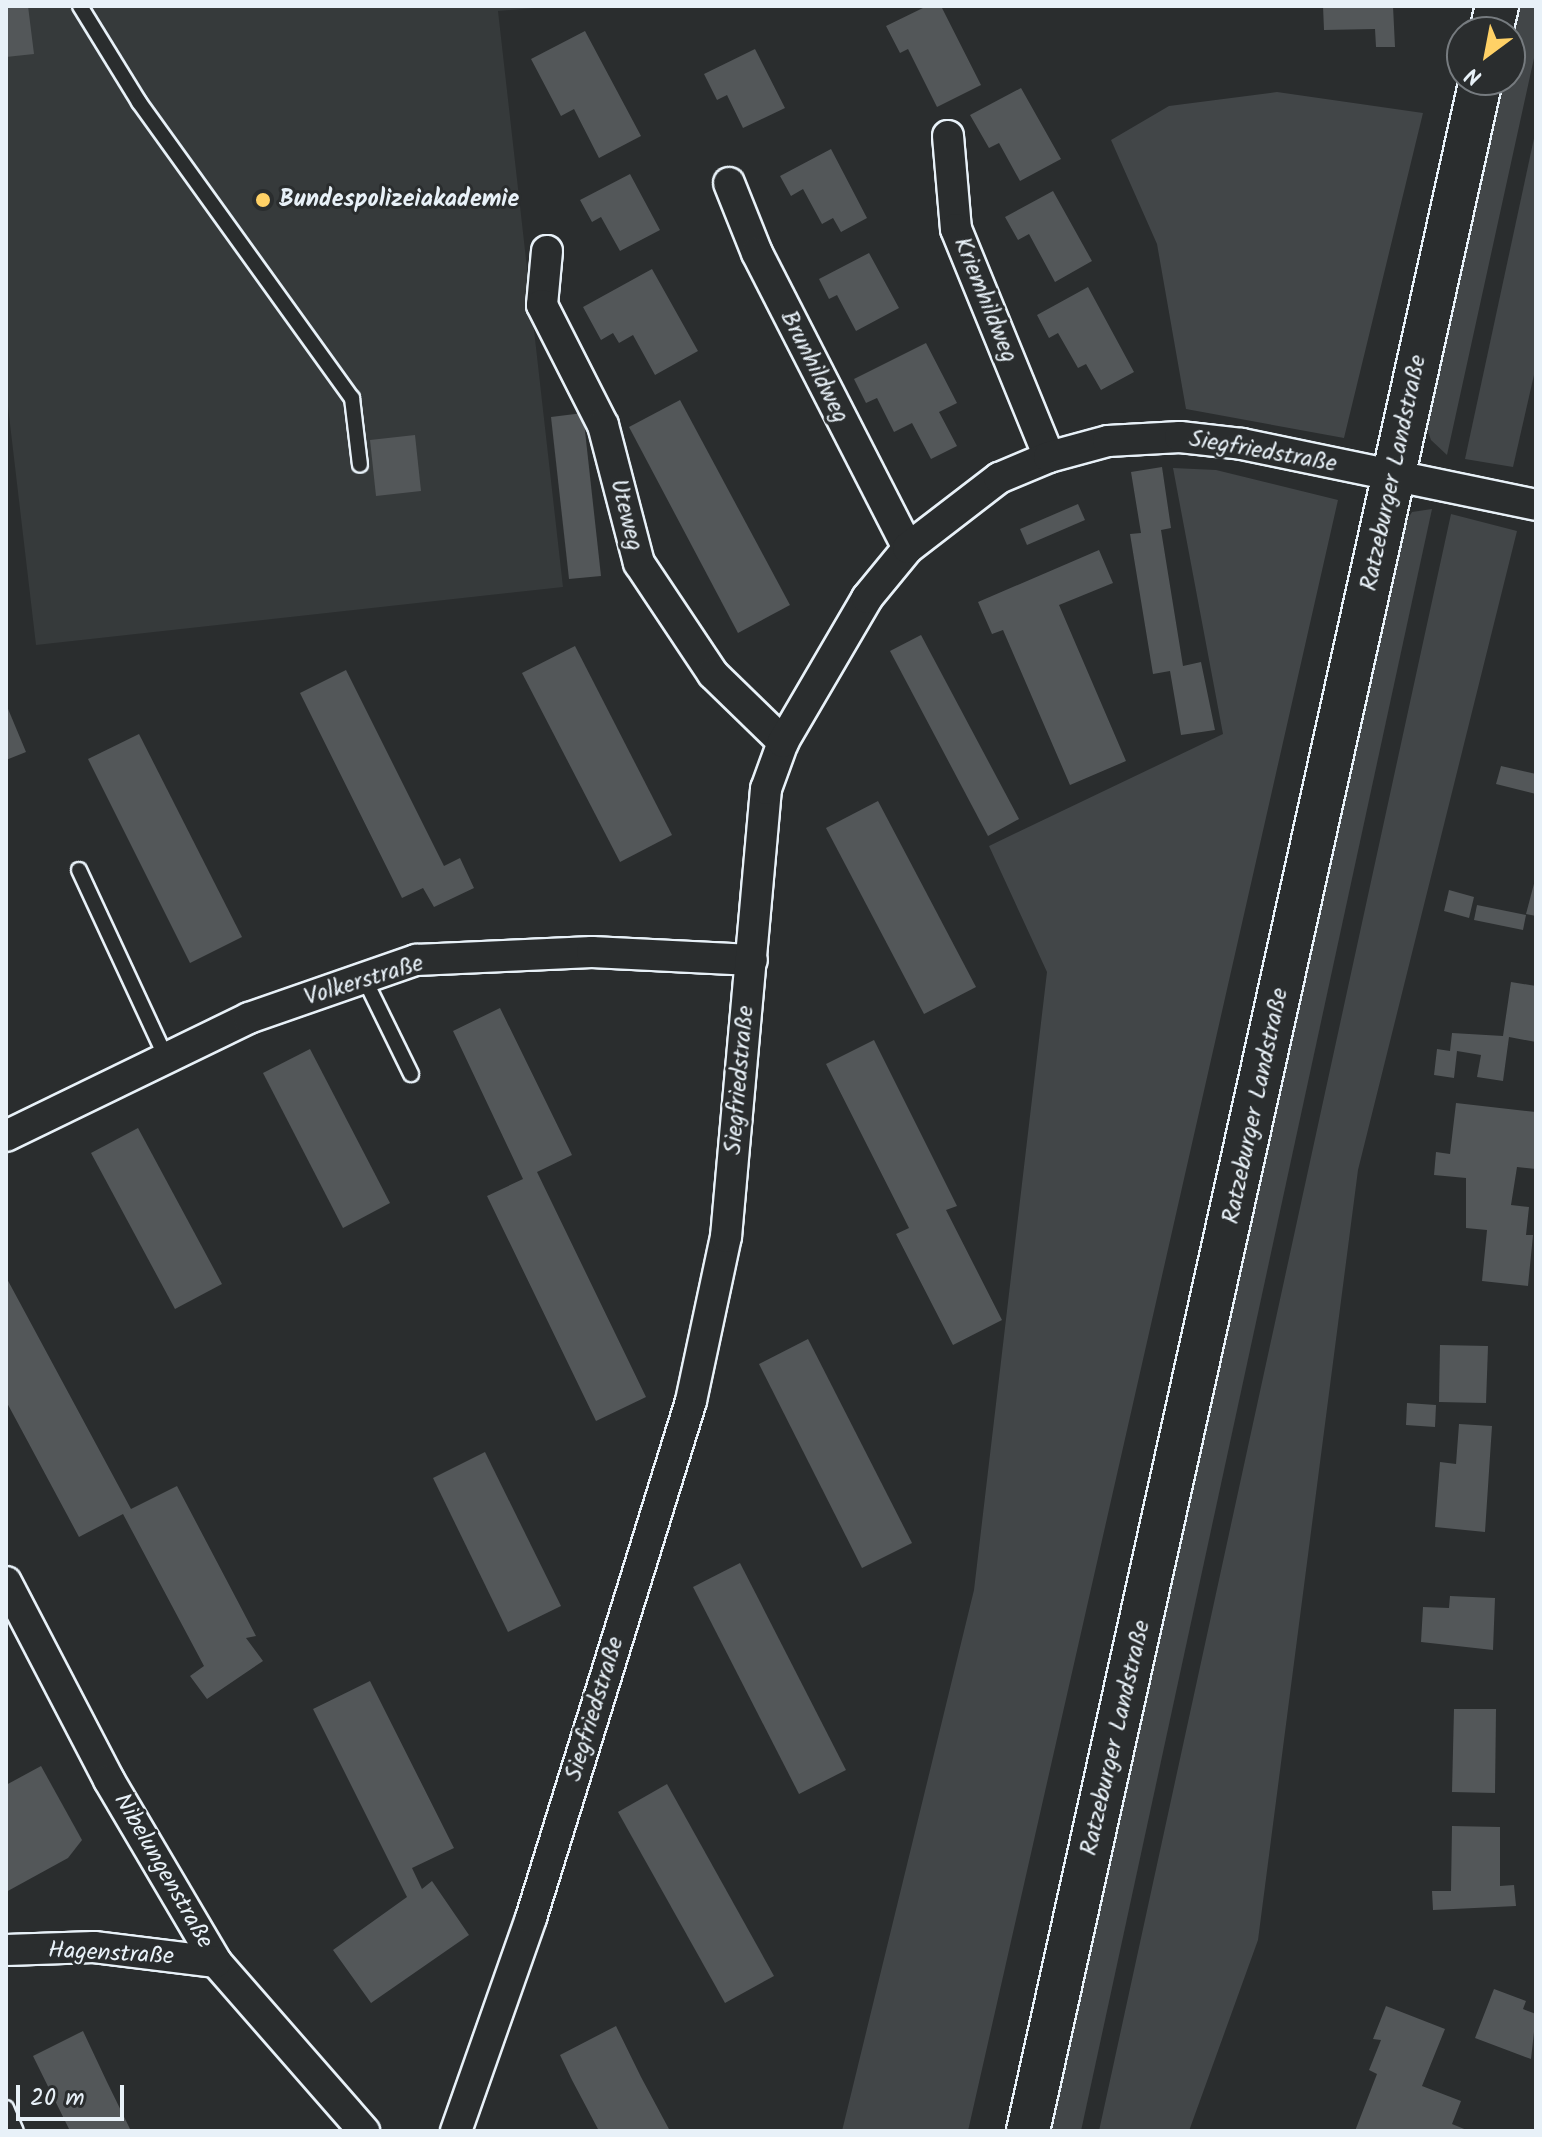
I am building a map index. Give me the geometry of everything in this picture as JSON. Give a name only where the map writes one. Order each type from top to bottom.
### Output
[{"type":"main road","name":"Ratzeburger Landstraße","points":[[1028,2131],[1477,96]]},
{"type":"street","name":"Kriemhildweg","points":[[948,136],[956,229],[1049,457]]},
{"type":"street","name":"Brunhildweg","points":[[729,183],[757,253],[908,548]]},
{"type":"street","name":"Uteweg","points":[[547,251],[542,305],[603,425],[639,563],[713,674],[783,742]]},
{"type":"street","name":"Siegfriedstraße","points":[[456,2131],[531,1918],[691,1401],[726,1237],[766,789],[783,742],[867,598],[908,548],[999,478],[1049,457],[1108,441],[1180,437],[1393,475],[1536,505]]},
{"type":"street","name":"Volkerstraße","points":[[6,1136],[249,1018],[416,960],[560,953],[752,960]]},
{"type":"street","name":"Nibelungenstraße","points":[[6,1582],[109,1780],[216,1962],[364,2131]]},
{"type":"street","name":"Hagenstraße","points":[[6,1950],[94,1947],[216,1962]]},
{"type":"lane","points":[[80,6],[139,102],[352,398],[360,465]]},
{"type":"lane","points":[[79,870],[166,1057]]},
{"type":"lane","points":[[364,978],[411,1074]]},
{"type":"lane","points":[[6,2108],[16,2131]]},
{"type":"shaded area","name":"Bundespolizeiakademie","points":[[6,6],[559,6],[498,11],[563,587],[36,645],[6,390]]},
{"type":"shaded area","points":[[1514,6],[1536,6],[1536,49],[1526,95],[1526,16],[1513,16]]},
{"type":"shaded area","points":[[1277,92],[1423,113],[1344,438],[1186,409],[1157,244],[1111,140],[1169,106]]},
{"type":"shaded area","points":[[1495,96],[1526,96],[1447,455],[1431,440],[1424,421]]},
{"type":"shaded area","points":[[1536,129],[1536,366],[1513,467],[1465,459]]},
{"type":"shaded area","points":[[1173,468],[1216,470],[1338,500],[968,2131],[842,2131],[974,1590],[1047,972],[989,846],[1223,734]]},
{"type":"shaded area","points":[[1432,509],[1081,2131],[1050,2131],[1397,536],[1412,512]]},
{"type":"shaded area","points":[[1451,514],[1517,531],[1358,1170],[1258,1940],[1189,2131],[1099,2131]]},
{"type":"building","points":[[6,6],[28,6],[34,54],[6,57]]},
{"type":"building","points":[[927,6],[941,6],[981,85],[937,107],[908,49],[900,53],[886,26]]},
{"type":"building","points":[[1323,6],[1393,6],[1395,47],[1376,47],[1375,29],[1324,30]]},
{"type":"building","points":[[585,31],[641,136],[599,158],[574,109],[561,116],[531,59]]},
{"type":"building","points":[[755,49],[785,108],[743,128],[727,95],[717,100],[704,74]]},
{"type":"building","points":[[1021,88],[1061,159],[1020,181],[999,143],[989,148],[970,115]]},
{"type":"building","points":[[831,149],[867,218],[841,232],[833,218],[822,224],[803,189],[791,196],[780,176]]},
{"type":"building","points":[[630,174],[660,230],[620,251],[601,217],[592,222],[580,200]]},
{"type":"building","points":[[1053,191],[1092,261],[1055,282],[1029,234],[1018,240],[1005,217]]},
{"type":"building","points":[[869,253],[899,308],[856,331],[837,295],[829,299],[819,279]]},
{"type":"building","points":[[652,269],[698,351],[655,375],[633,335],[619,343],[613,333],[601,340],[583,307]]},
{"type":"building","points":[[1088,287],[1134,372],[1101,390],[1086,364],[1078,368],[1058,333],[1049,338],[1037,315]]},
{"type":"building","points":[[926,343],[957,403],[939,412],[957,446],[931,459],[912,423],[894,432],[877,398],[866,403],[854,379]]},
{"type":"building","points":[[680,400],[790,605],[738,633],[629,427]]},
{"type":"building","points":[[583,413],[601,576],[569,579],[551,417]]},
{"type":"building","points":[[415,435],[421,491],[376,496],[370,440]]},
{"type":"building","points":[[1162,467],[1171,528],[1161,530],[1183,666],[1201,662],[1215,730],[1181,735],[1170,671],[1153,674],[1130,534],[1141,533],[1131,472]]},
{"type":"building","points":[[1078,504],[1085,520],[1027,545],[1020,529]]},
{"type":"building","points":[[1099,550],[1113,583],[1059,605],[1126,761],[1070,785],[1003,630],[992,634],[978,602]]},
{"type":"building","points":[[921,635],[1019,819],[988,836],[890,651]]},
{"type":"building","points":[[575,646],[672,835],[620,862],[522,673]]},
{"type":"building","points":[[346,670],[444,866],[460,858],[474,888],[434,907],[423,888],[402,898],[300,693]]},
{"type":"building","points":[[6,704],[26,752],[6,760]]},
{"type":"building","points":[[139,734],[242,937],[190,963],[88,759]]},
{"type":"building","points":[[1501,766],[1536,774],[1536,794],[1496,784]]},
{"type":"building","points":[[878,801],[976,987],[924,1014],[826,828]]},
{"type":"building","points":[[1536,880],[1536,916],[1526,914]]},
{"type":"building","points":[[1449,890],[1474,897],[1469,918],[1444,911]]},
{"type":"building","points":[[1477,905],[1526,915],[1523,930],[1474,920]]},
{"type":"building","points":[[1511,982],[1536,986],[1536,1042],[1509,1037],[1503,1081],[1477,1077],[1481,1055],[1457,1051],[1454,1078],[1434,1075],[1437,1049],[1450,1051],[1452,1033],[1503,1036]]},
{"type":"building","points":[[500,1008],[572,1155],[537,1172],[646,1397],[596,1421],[487,1196],[523,1179],[453,1031]]},
{"type":"building","points":[[874,1040],[957,1206],[946,1210],[1002,1320],[953,1345],[896,1234],[909,1228],[826,1064]]},
{"type":"building","points":[[310,1049],[390,1203],[343,1228],[263,1073]]},
{"type":"building","points":[[1456,1103],[1536,1112],[1536,1169],[1517,1167],[1511,1205],[1529,1207],[1526,1235],[1533,1235],[1528,1286],[1482,1281],[1487,1230],[1466,1228],[1466,1178],[1434,1175],[1436,1152],[1450,1154]]},
{"type":"building","points":[[138,1128],[222,1284],[175,1309],[91,1153]]},
{"type":"building","points":[[6,1277],[131,1509],[177,1486],[256,1636],[246,1638],[263,1661],[207,1699],[190,1676],[204,1666],[123,1514],[79,1537],[6,1401]]},
{"type":"building","points":[[808,1339],[912,1543],[862,1568],[759,1364]]},
{"type":"building","points":[[1440,1345],[1488,1346],[1486,1403],[1439,1402]]},
{"type":"building","points":[[1407,1403],[1436,1405],[1435,1427],[1406,1425]]},
{"type":"building","points":[[1459,1424],[1492,1426],[1485,1532],[1435,1527],[1440,1462],[1456,1464]]},
{"type":"building","points":[[485,1452],[561,1606],[508,1632],[433,1478]]},
{"type":"building","points":[[740,1563],[846,1770],[799,1794],[693,1587]]},
{"type":"building","points":[[1450,1596],[1495,1598],[1493,1650],[1421,1642],[1423,1607],[1449,1608]]},
{"type":"building","points":[[370,1681],[454,1848],[412,1868],[422,1889],[432,1881],[469,1935],[371,2003],[333,1950],[407,1897],[313,1709]]},
{"type":"building","points":[[1454,1709],[1496,1709],[1495,1793],[1452,1792]]},
{"type":"building","points":[[41,1766],[82,1840],[68,1858],[6,1892],[6,1785]]},
{"type":"building","points":[[667,1784],[774,1976],[725,2003],[618,1812]]},
{"type":"building","points":[[1452,1826],[1500,1827],[1500,1886],[1514,1885],[1516,1906],[1433,1910],[1432,1891],[1451,1891]]},
{"type":"building","points":[[1494,1989],[1526,2001],[1523,2009],[1536,2014],[1531,2059],[1475,2038]]},
{"type":"building","points":[[1386,2006],[1445,2029],[1422,2086],[1461,2101],[1452,2124],[1469,2131],[1355,2131],[1377,2074],[1369,2070],[1381,2040],[1373,2039]]},
{"type":"building","points":[[616,2026],[670,2131],[599,2131],[572,2080],[560,2055]]},
{"type":"building","points":[[83,2031],[131,2131],[70,2131],[33,2056]]},
{"type":"place","name":"Bundespolizeiakademie","points":[[263,200]]}]
